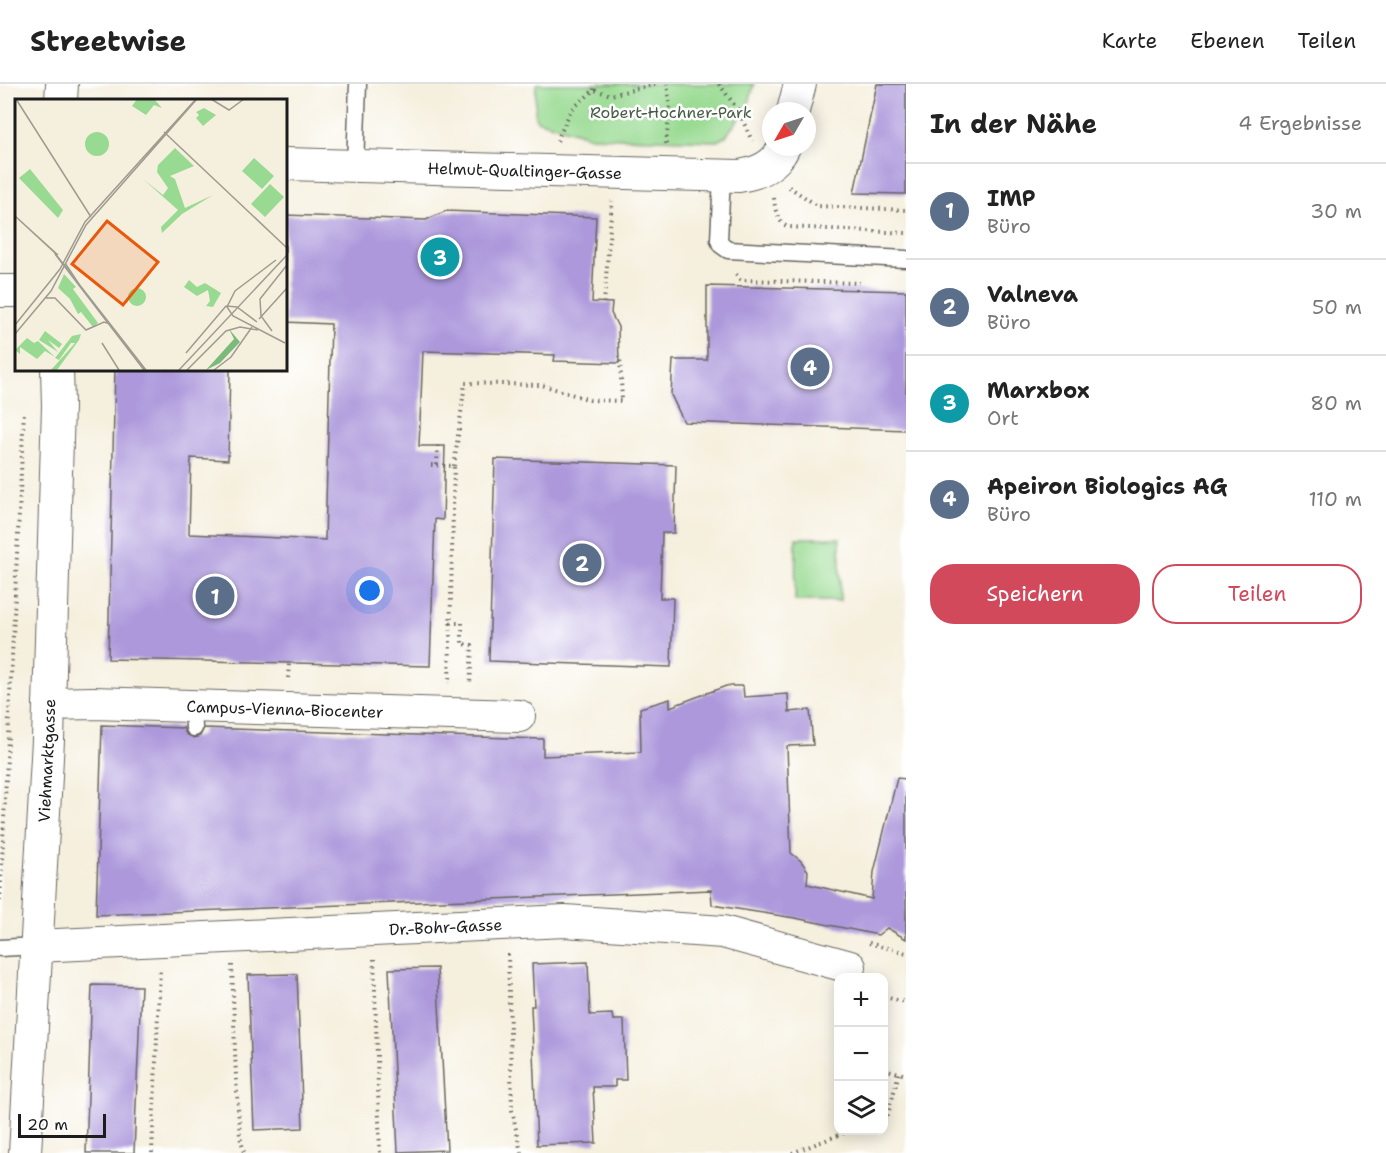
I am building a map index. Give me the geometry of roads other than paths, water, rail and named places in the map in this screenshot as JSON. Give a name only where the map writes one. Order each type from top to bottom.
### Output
[{"type":"street","points":[[61,99],[62,84]]},
{"type":"street","points":[[795,102],[800,84]]},
{"type":"street","name":"Helmut-Qualtinger-Gasse","points":[[286,164],[722,176],[755,173],[774,158]]},
{"type":"street","name":"Viehmarktgasse","points":[[25,1153],[49,704],[58,406],[57,370]]},
{"type":"street","name":"Campus-Vienna-Biocenter","points":[[49,704],[194,717],[470,714],[519,716]]},
{"type":"street","name":"Dr.-Bohr-Gasse","points":[[36,946],[565,921],[723,932],[850,967]]},
{"type":"lane","points":[[355,166],[358,84]]},
{"type":"lane","points":[[722,176],[719,240],[721,245],[728,250],[906,259]]},
{"type":"lane","points":[[0,948],[36,946]]},
{"type":"place","name":"Marxbox","points":[[440,257]]},
{"type":"place","name":"Apeiron Biologics AG","points":[[810,367]]},
{"type":"place","name":"Valneva","points":[[582,563]]},
{"type":"place","name":"IMP","points":[[215,596]]},
{"type":"park label","name":"Robert-Hochner-Park","points":[[671,112]]}]
